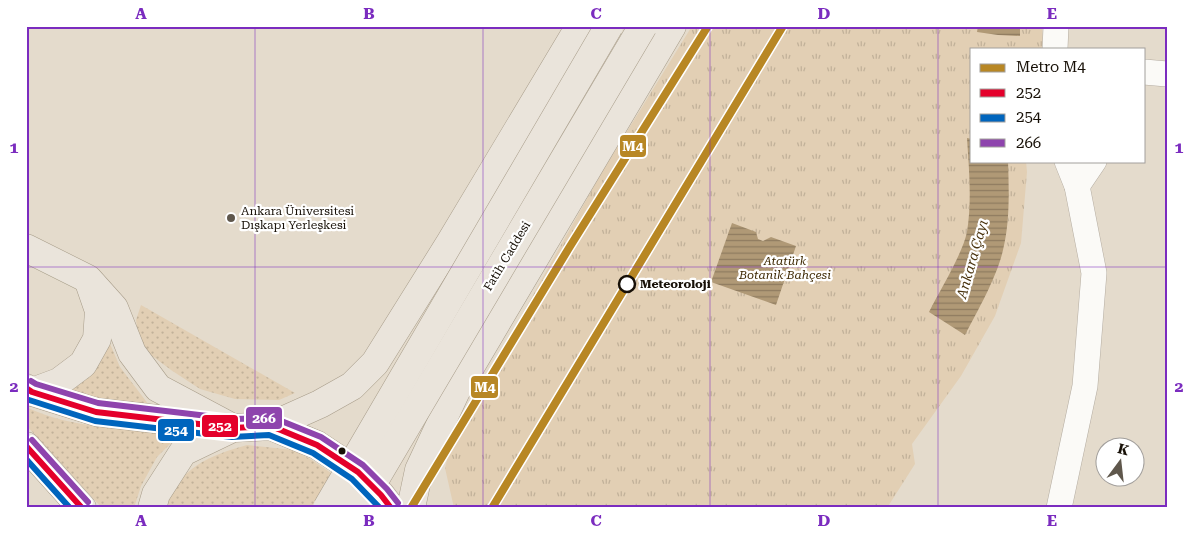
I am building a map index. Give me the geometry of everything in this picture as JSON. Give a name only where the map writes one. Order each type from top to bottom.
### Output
[{"type":"main road","points":[[29,390],[96,412],[233,428],[270,426],[320,404],[352,386],[375,363],[450,243],[580,26]]},
{"type":"main road","points":[[327,508],[609,26]]},
{"type":"main road","name":"Fatih Caddesi","points":[[358,508],[644,26]]},
{"type":"main road","points":[[411,508],[419,470],[456,391],[672,26]]},
{"type":"main road","points":[[26,248],[88,279],[114,308],[132,353],[158,388],[233,428]]},
{"type":"main road","points":[[29,390],[59,382],[83,364],[97,339],[99,311],[88,279]]},
{"type":"main road","points":[[270,426],[317,446],[358,472],[391,508]]},
{"type":"main road","points":[[152,508],[156,494],[183,452],[233,428]]},
{"type":"main road","points":[[26,446],[82,508]]},
{"type":"street","points":[[1055,48],[1056,26]]},
{"type":"street","points":[[1059,508],[1085,386],[1094,273],[1077,186],[1067,162]]},
{"type":"street","points":[[1077,186],[1093,162]]},
{"type":"green space","name":"Atatürk Botanik Bahçesi","points":[[692,26],[1042,26],[1043,48],[970,48],[970,162],[1026,162],[1027,172],[1021,243],[995,316],[961,376],[912,444],[915,464],[887,508],[454,508],[445,468],[452,439],[602,172]]},
{"type":"green space","points":[[141,305],[295,393],[279,400],[235,399],[200,389],[143,349],[136,320]]},
{"type":"green space","points":[[108,339],[120,367],[152,409],[66,394],[93,371],[102,357]]},
{"type":"green space","points":[[26,407],[44,415],[81,424],[118,428],[176,429],[179,432],[178,436],[157,457],[141,486],[134,508],[102,508],[26,425]]},
{"type":"green space","points":[[247,445],[293,450],[312,460],[331,473],[353,508],[166,508],[171,494],[178,483],[197,465],[221,453]]},
{"type":"water","points":[[978,26],[1020,26],[1020,36],[977,32]]},
{"type":"water","name":"Ankara Çayı","points":[[967,138],[970,139],[970,162],[1008,162],[1008,217],[1000,260],[987,293],[965,335],[929,312],[956,262],[967,232],[970,197]]},
{"type":"water","points":[[732,223],[756,232],[758,239],[763,241],[771,237],[796,246],[776,305],[711,282]]},
{"type":"metro line","name":"M4","points":[[411,508],[569,248],[708,26]]},
{"type":"metro line","name":"M4","points":[[492,508],[783,26]]},
{"type":"transit line","name":"266","points":[[31,381],[98,403],[233,419],[274,418],[321,437],[363,465],[398,503]]},
{"type":"transit line","name":"252","points":[[26,388],[32,392],[96,412],[233,428],[271,426],[317,445],[358,472],[391,508]]},
{"type":"transit line","name":"254","points":[[26,399],[95,421],[232,437],[269,435],[313,453],[352,479],[380,508]]},
{"type":"transit line","name":"266","points":[[32,440],[88,502]]},
{"type":"transit line","name":"252","points":[[26,446],[82,508]]},
{"type":"transit line","name":"254","points":[[26,459],[70,508]]},
{"type":"place","name":"Ankara Üniversitesi Dışkapı Yerleşkesi","points":[[231,218]]},
{"type":"place","name":"Meteoroloji","points":[[627,284]]}]
